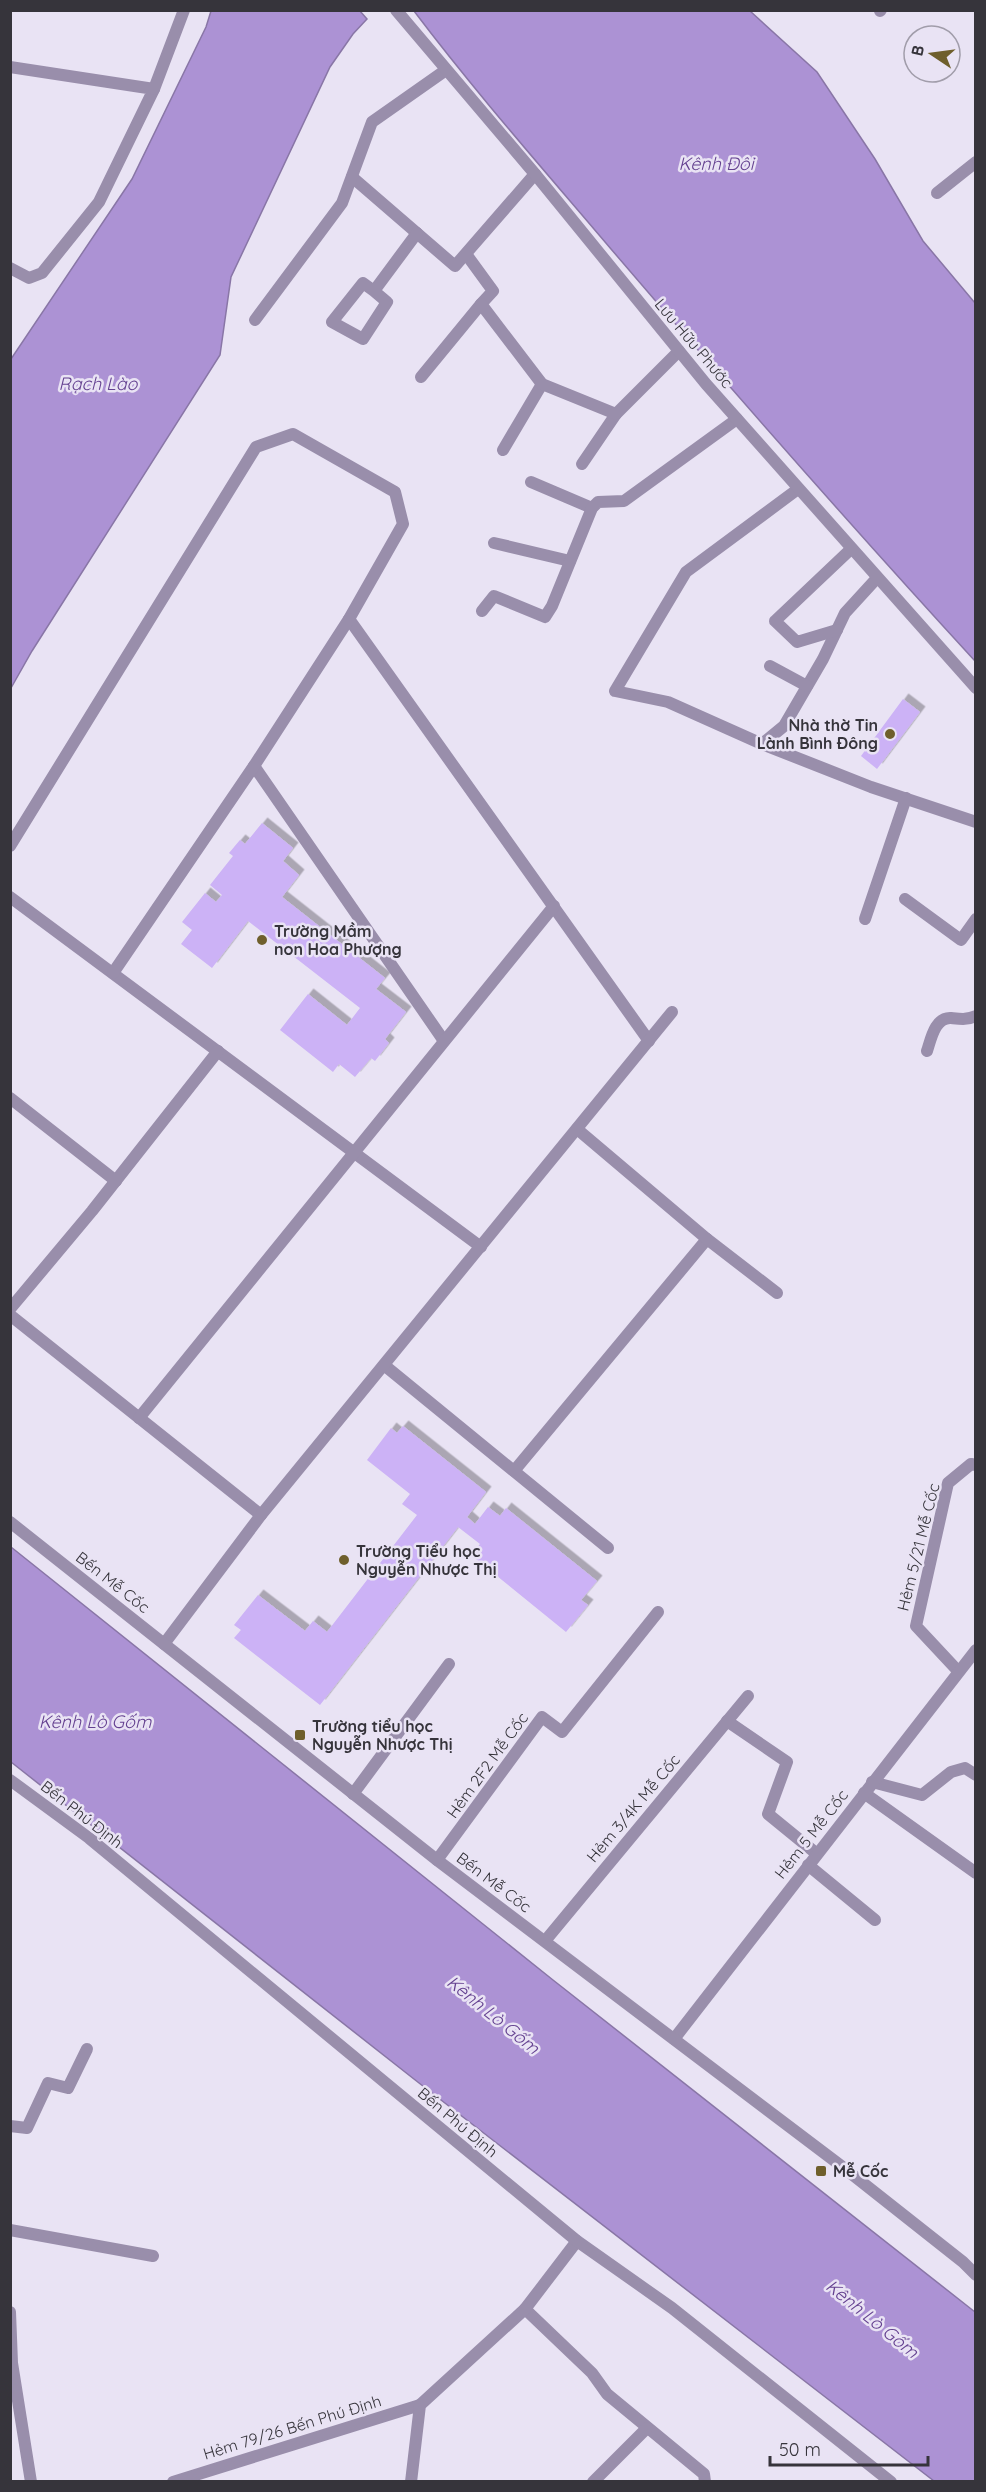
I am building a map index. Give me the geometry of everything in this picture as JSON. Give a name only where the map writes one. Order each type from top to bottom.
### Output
[{"type":"street","points":[[10,268],[29,278],[42,273],[99,202],[154,89],[184,10]]},
{"type":"street","name":"Lưu Hữu Phước","points":[[396,10],[737,419],[975,688]]},
{"type":"street","points":[[10,67],[154,89]]},
{"type":"street","points":[[255,320],[342,203],[372,122],[446,70]]},
{"type":"street","points":[[937,193],[975,162]]},
{"type":"street","points":[[352,177],[455,266],[535,174]]},
{"type":"street","points":[[374,291],[417,233]]},
{"type":"street","points":[[421,377],[493,291],[465,254]]},
{"type":"street","points":[[363,283],[374,291],[387,302],[363,339],[332,322],[363,283]]},
{"type":"street","points":[[481,304],[542,384],[616,414]]},
{"type":"street","points":[[582,464],[616,414],[679,351]]},
{"type":"street","points":[[503,450],[542,384]]},
{"type":"street","points":[[482,611],[494,596],[545,617],[552,606],[592,507],[598,502],[624,501],[737,419]]},
{"type":"street","points":[[10,846],[256,447],[293,434],[395,492],[403,524],[349,619],[254,766],[113,973]]},
{"type":"street","points":[[531,482],[592,507]]},
{"type":"street","points":[[798,489],[686,572],[615,691],[668,702],[762,744],[975,822]]},
{"type":"street","points":[[494,543],[570,561]]},
{"type":"street","points":[[837,630],[797,642],[775,621],[851,549]]},
{"type":"street","points":[[762,744],[784,726],[845,613],[877,578]]},
{"type":"street","points":[[349,619],[649,1041]]},
{"type":"street","points":[[770,666],[807,686]]},
{"type":"street","points":[[254,766],[444,1041]]},
{"type":"street","points":[[865,920],[906,798]]},
{"type":"street","points":[[10,897],[481,1247]]},
{"type":"street","points":[[905,899],[961,940],[975,919]]},
{"type":"street","points":[[139,1418],[554,906]]},
{"type":"street","points":[[164,1644],[261,1515],[672,1012]]},
{"type":"street","points":[[927,1051],[934,1029],[941,1021],[948,1017],[969,1019],[975,1016]]},
{"type":"street","points":[[10,1309],[116,1181],[218,1051]]},
{"type":"street","points":[[10,1098],[116,1181]]},
{"type":"street","points":[[577,1129],[707,1239],[777,1293]]},
{"type":"street","points":[[514,1471],[707,1239]]},
{"type":"street","points":[[10,1316],[261,1515]]},
{"type":"street","points":[[384,1365],[608,1548]]},
{"type":"street","name":"Hẻm 5/21 Mễ Cốc","points":[[958,1671],[916,1626],[948,1483],[971,1464],[975,1465]]},
{"type":"street","name":"Bến Mễ Cốc","points":[[10,1522],[437,1860],[844,2168],[963,2262],[975,2275]]},
{"type":"street","name":"Hẻm 2F2 Mễ Cốc","points":[[437,1860],[542,1717],[562,1732],[658,1612]]},
{"type":"street","name":"Hẻm 5 Mễ Cốc","points":[[674,2039],[975,1650]]},
{"type":"street","points":[[353,1794],[449,1664]]},
{"type":"street","name":"Hẻm 3/4K Mễ Cốc","points":[[545,1941],[748,1696]]},
{"type":"street","points":[[727,1721],[787,1762],[768,1814],[817,1854]]},
{"type":"street","points":[[872,1782],[922,1795],[951,1772],[965,1768],[975,1775]]},
{"type":"street","name":"Bến Phú Định","points":[[10,1780],[98,1846],[577,2241],[672,2308],[891,2481]]},
{"type":"street","points":[[864,1793],[975,1873]]},
{"type":"street","points":[[808,1865],[875,1920]]},
{"type":"street","points":[[10,2126],[27,2128],[48,2083],[68,2088],[87,2049]]},
{"type":"street","points":[[10,2230],[153,2256]]},
{"type":"street","points":[[411,2481],[420,2405],[525,2309],[577,2241]]},
{"type":"street","name":"Bến Mễ Cốc","points":[[963,2262],[975,2268]]},
{"type":"street","points":[[525,2309],[592,2373],[606,2394],[704,2474],[705,2481]]},
{"type":"street","points":[[10,2312],[12,2362],[31,2481]]},
{"type":"street","name":"Hẻm 79/26 Bến Phú Định","points":[[174,2481],[420,2405]]},
{"type":"street","points":[[593,2481],[647,2428]]},
{"type":"water","name":"Rạch Lào","points":[[211,11],[360,11],[367,19],[353,34],[330,67],[231,277],[220,355],[32,651],[11,688],[11,359],[132,179],[206,27]]},
{"type":"water","name":"Kênh Đôi","points":[[414,11],[750,11],[817,72],[875,159],[923,241],[975,303],[975,661],[837,508],[656,301],[486,102]]},
{"type":"water","name":"Kênh Lò Gốm","points":[[11,1547],[553,1980],[975,2312],[975,2481],[934,2481],[419,2083],[11,1762]]},
{"type":"building","name":"Nhà thờ Tin Lành Bình Đông","points":[[903,699],[920,712],[877,769],[861,756]]},
{"type":"building","points":[[262,823],[293,848],[283,861],[299,875],[282,897],[385,978],[376,989],[406,1012],[385,1039],[389,1043],[375,1061],[371,1058],[355,1077],[339,1064],[333,1072],[280,1030],[308,994],[347,1025],[360,1008],[248,921],[212,968],[181,944],[192,930],[182,922],[205,893],[216,902],[222,895],[210,885],[233,856],[229,853],[240,840],[245,844]]},
{"type":"building","points":[[403,1426],[486,1492],[467,1517],[475,1524],[488,1507],[500,1516],[506,1508],[597,1581],[581,1600],[588,1605],[566,1632],[471,1555],[480,1544],[458,1527],[320,1705],[234,1638],[241,1630],[234,1625],[258,1595],[305,1631],[313,1621],[327,1632],[417,1515],[402,1504],[410,1494],[367,1460],[391,1428],[397,1433]]},
{"type":"place","name":"Nhà thờ Tin Lành Bình Đông","points":[[890,734]]},
{"type":"place","name":"Trường Mầm non Hoa Phượng","points":[[262,940]]},
{"type":"place","name":"Trường Tiểu học Nguyễn Nhược Thị","points":[[344,1560]]},
{"type":"place","name":"Trường tiểu học Nguyễn Nhược Thị","points":[[300,1735]]},
{"type":"place","name":"Mễ Cốc","points":[[821,2171]]}]
